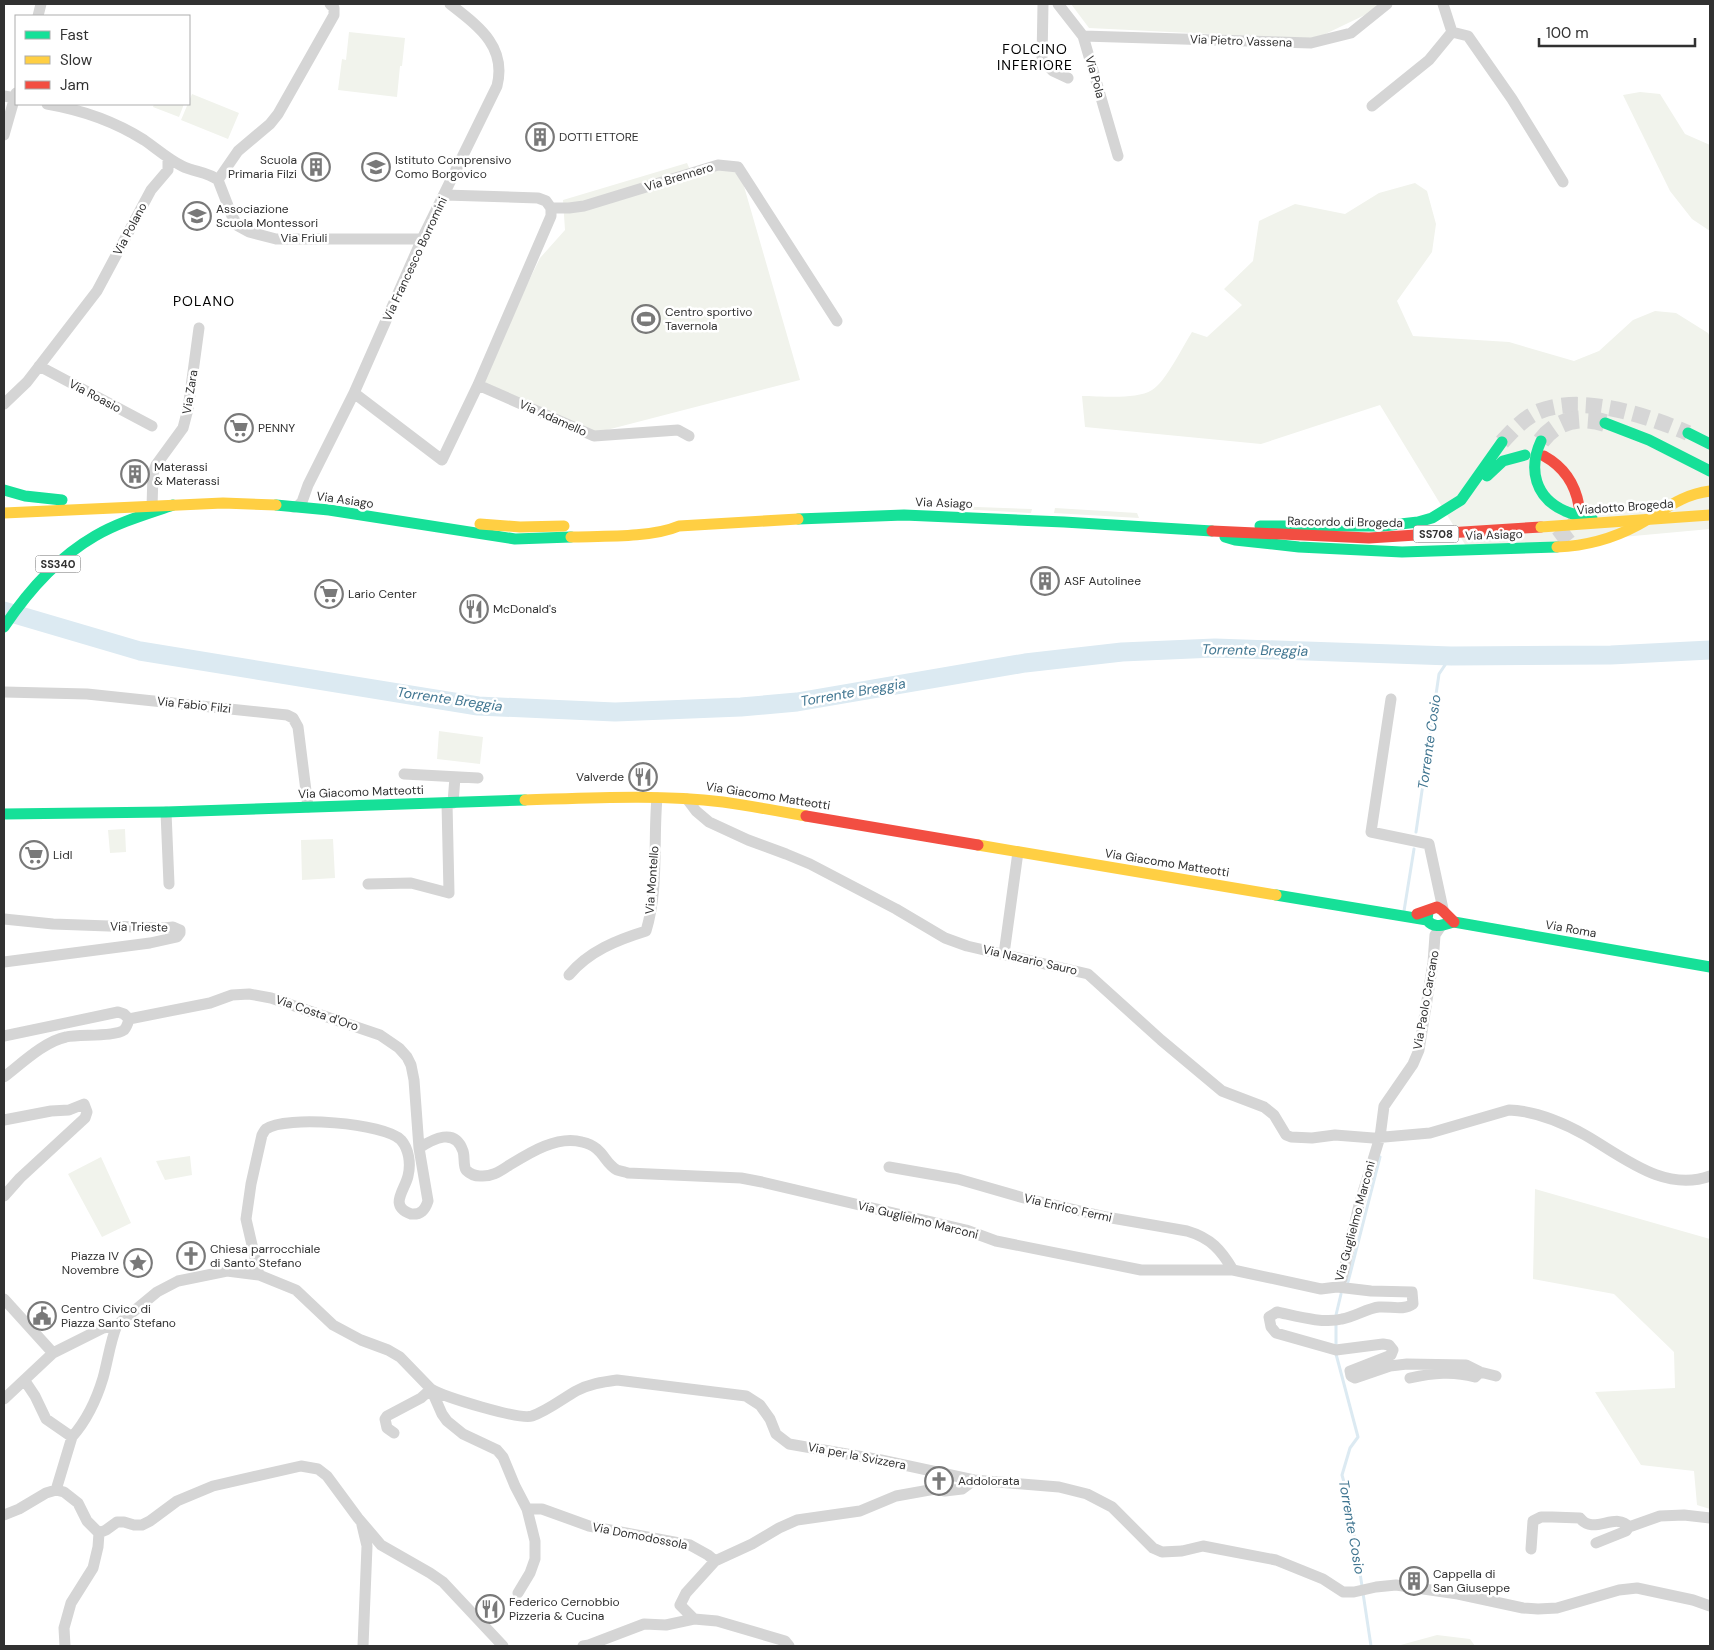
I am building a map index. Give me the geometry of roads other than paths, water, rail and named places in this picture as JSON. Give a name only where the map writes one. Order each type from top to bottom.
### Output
[{"type":"main road","points":[[1605,423],[1648,440],[1710,471]]},
{"type":"main road","points":[[1688,433],[1710,444]]},
{"type":"main road","name":"SS708","points":[[1541,441],[1534,458],[1534,473],[1539,488],[1548,500],[1571,514],[1612,521]]},
{"type":"main road","name":"Via Asiago","points":[[4,512],[253,494],[304,497],[482,524],[529,526],[670,524],[679,526],[904,515],[1209,531],[1234,526],[1404,525],[1432,518],[1461,500],[1502,442]]},
{"type":"main road","name":"SS708","points":[[1461,500],[1503,461],[1525,454]]},
{"type":"main road","points":[[1544,456],[1559,465],[1570,479],[1577,495],[1579,506]]},
{"type":"main road","name":"Via Asiago","points":[[4,490],[25,496],[54,499],[152,502],[173,505],[261,504],[329,510],[515,540],[640,534],[670,530],[679,526]]},
{"type":"main road","name":"Via Asiago","points":[[1209,531],[1235,540],[1402,552],[1568,547],[1614,536],[1629,530],[1675,500],[1689,494],[1710,491]]},
{"type":"main road","name":"SS340","points":[[4,627],[19,604],[38,582],[64,558],[95,536],[128,521],[173,505]]},
{"type":"main road","name":"Viadotto Brogeda","points":[[1541,527],[1710,514]]},
{"type":"main road","name":"Raccordo di Brogeda","points":[[1209,531],[1369,538],[1541,527]]},
{"type":"main road","name":"SS708","points":[[1537,547],[1557,540]]},
{"type":"main road","name":"Via Giacomo Matteotti","points":[[4,814],[166,812],[626,797],[687,798],[723,802],[1406,916],[1414,915],[1428,918]]},
{"type":"main road","name":"Via Giacomo Matteotti","points":[[4,807],[27,813]]},
{"type":"main road","points":[[1437,907],[1446,919],[1434,927],[1428,918],[1437,907]]},
{"type":"main road","name":"Via Roma","points":[[1446,919],[1710,967]]},
{"type":"main road","name":"Via Roma","points":[[1684,963],[1710,972]]},
{"type":"street","points":[[52,105],[94,114],[144,140],[184,167],[213,176],[218,180],[238,152],[270,124],[278,114],[334,15],[334,8],[330,4]]},
{"type":"street","name":"Via Francesco Borromini","points":[[304,497],[308,485],[354,392],[422,239],[497,86],[500,74],[491,40],[477,25],[450,4]]},
{"type":"street","points":[[1043,4],[1042,60],[1053,71],[1068,78]]},
{"type":"street","name":"Via Pola","points":[[1058,4],[1083,36],[1118,156]]},
{"type":"street","name":"Via Pietro Vassena","points":[[1083,36],[1311,43],[1351,33],[1387,4]]},
{"type":"street","points":[[1443,4],[1452,32]]},
{"type":"street","points":[[1372,106],[1429,60],[1452,32]]},
{"type":"street","points":[[1452,32],[1468,36],[1512,99],[1562,182]]},
{"type":"street","points":[[4,135],[13,96]]},
{"type":"street","name":"Via Polano","points":[[4,404],[27,382],[97,290],[151,190],[168,170],[168,158]]},
{"type":"street","name":"Via Brennero","points":[[445,195],[538,198],[546,201],[551,208],[569,208],[584,206],[718,165],[738,167],[837,321]]},
{"type":"street","name":"Via Friuli","points":[[218,180],[232,216],[238,226],[249,232],[276,239],[422,239]]},
{"type":"street","points":[[354,392],[442,460],[478,385],[551,216],[551,208]]},
{"type":"street","name":"Via Zara","points":[[152,502],[153,474],[156,465],[183,428],[188,410],[199,328]]},
{"type":"street","name":"Via Roasio","points":[[39,366],[152,426]]},
{"type":"street","name":"Via Adamello","points":[[478,385],[594,436],[678,430],[689,436]]},
{"type":"street","points":[[293,507],[298,506],[304,497]]},
{"type":"street","name":"Via Fabio Filzi","points":[[4,692],[88,694],[287,715],[293,718],[298,727],[308,807]]},
{"type":"street","points":[[1391,698],[1371,832],[1429,844],[1446,919]]},
{"type":"street","points":[[404,774],[478,778]]},
{"type":"street","points":[[368,884],[411,883],[449,894],[450,803],[455,777]]},
{"type":"street","name":"Via Montello","points":[[569,975],[577,965],[609,943],[646,931],[651,912],[654,879],[657,798]]},
{"type":"street","name":"Via Nazario Sauro","points":[[687,798],[696,811],[709,822],[748,840],[810,864],[896,909],[946,938],[967,946],[1088,974],[1161,1040],[1222,1091],[1264,1107],[1274,1114],[1286,1135],[1312,1138],[1335,1135],[1380,1137]]},
{"type":"street","points":[[166,812],[169,884]]},
{"type":"street","points":[[1004,954],[1018,852]]},
{"type":"street","name":"Via Paolo Carcano","points":[[1428,918],[1429,933],[1436,942]]},
{"type":"street","name":"Via Trieste","points":[[4,919],[53,924],[173,927],[179,928],[180,933],[176,937],[150,943],[4,962]]},
{"type":"street","name":"Via Paolo Carcano","points":[[1380,1137],[1386,1102],[1413,1064],[1419,1050],[1436,942],[1435,935],[1446,919]]},
{"type":"street","name":"Via Costa d'Oro","points":[[128,1019],[210,1003],[232,995],[249,994],[271,998],[380,1035],[399,1048],[412,1065],[419,1148],[428,1201],[426,1207],[422,1212],[411,1214],[403,1210],[399,1197],[408,1176],[410,1161],[406,1147],[400,1138],[389,1132],[351,1124],[304,1122],[272,1126],[264,1130],[251,1184],[246,1219],[259,1275]]},
{"type":"street","points":[[4,1036],[118,1012],[124,1014],[128,1019],[125,1029],[120,1032],[63,1037],[43,1047],[4,1077]]},
{"type":"street","points":[[4,1120],[51,1111],[69,1110],[84,1104],[87,1112],[85,1118],[20,1178],[4,1196]]},
{"type":"street","points":[[1380,1137],[1399,1137],[1430,1133],[1492,1114],[1519,1110],[1538,1115],[1584,1134],[1635,1166],[1651,1173],[1672,1179],[1692,1181],[1710,1176]]},
{"type":"street","name":"Via Guglielmo Marconi","points":[[419,1148],[434,1139],[450,1137],[457,1141],[462,1149],[466,1170],[472,1174],[487,1176],[498,1173],[551,1143],[565,1140],[581,1141],[595,1146],[617,1170],[628,1173],[741,1178],[966,1230],[996,1241],[1142,1270],[1233,1270],[1321,1289],[1337,1287],[1342,1279],[1359,1205],[1380,1137]]},
{"type":"street","name":"Via Enrico Fermi","points":[[889,1167],[958,1179],[1024,1198],[1106,1217],[1199,1234],[1222,1252],[1233,1270]]},
{"type":"street","points":[[4,1399],[53,1353],[103,1328],[117,1325],[157,1292],[178,1281],[227,1271],[259,1275],[296,1290],[334,1325],[360,1340],[388,1350],[400,1357],[431,1389],[447,1421],[463,1434],[497,1450],[503,1457],[527,1509],[535,1541],[535,1559],[530,1573],[518,1593]]},
{"type":"street","points":[[1337,1287],[1371,1291],[1412,1292],[1413,1304],[1408,1308],[1377,1307],[1352,1317],[1336,1320],[1305,1318],[1277,1312],[1269,1317],[1271,1327],[1276,1333],[1330,1349],[1390,1345],[1393,1350],[1391,1355],[1350,1372],[1351,1376],[1355,1378],[1390,1366],[1407,1364],[1466,1365],[1480,1372],[1496,1376]]},
{"type":"street","points":[[4,1299],[53,1353]]},
{"type":"street","points":[[56,1490],[72,1437],[96,1398],[117,1325]]},
{"type":"street","points":[[1410,1378],[1434,1373],[1463,1374],[1475,1377],[1480,1372]]},
{"type":"street","name":"Via per la Svizzera","points":[[431,1389],[451,1398],[510,1415],[530,1417],[596,1382],[617,1380],[746,1396],[760,1405],[770,1419],[776,1434],[789,1444],[881,1460],[974,1480],[1059,1487],[1086,1494],[1112,1507],[1153,1548],[1162,1552],[1182,1551],[1203,1546],[1276,1560],[1323,1579],[1343,1592],[1396,1585],[1458,1594],[1523,1608],[1557,1608],[1619,1590],[1636,1588],[1693,1600],[1710,1606]]},
{"type":"street","points":[[25,1381],[46,1419],[72,1437]]},
{"type":"street","points":[[394,1433],[387,1428],[385,1419],[387,1416],[421,1398],[431,1389]]},
{"type":"street","points":[[99,1533],[117,1522],[134,1525],[150,1521],[177,1501],[213,1486],[301,1466],[318,1469],[327,1476],[381,1545],[443,1582],[496,1644]]},
{"type":"street","points":[[694,1619],[680,1605],[686,1594],[715,1560],[752,1544],[779,1528],[797,1520],[860,1511],[896,1496],[935,1489],[945,1491],[962,1489],[974,1480]]},
{"type":"street","points":[[4,1515],[19,1509],[46,1493],[56,1490],[64,1492],[78,1503],[87,1521],[99,1533],[93,1568],[71,1603],[64,1628],[65,1646]]},
{"type":"street","name":"Via Domodossola","points":[[527,1509],[542,1509],[589,1526],[690,1545],[715,1560]]},
{"type":"street","points":[[1596,1543],[1626,1531],[1629,1527],[1660,1516],[1684,1515],[1710,1518]]},
{"type":"street","points":[[1531,1549],[1533,1522],[1541,1517],[1580,1518],[1583,1522],[1594,1526],[1618,1520],[1626,1523],[1629,1527]]},
{"type":"street","points":[[362,1523],[367,1546],[363,1646]]},
{"type":"street","points":[[586,1646],[644,1624],[666,1625],[694,1619],[729,1624],[785,1641],[789,1646]]},
{"type":"waterway","name":"Torrente Breggia","points":[[4,611],[140,651],[478,706],[615,712],[741,707],[797,702],[1025,663],[1122,652],[1215,648],[1451,656],[1611,655],[1710,650]]},
{"type":"waterway","name":"Torrente Cosio","points":[[1416,832],[1439,674],[1451,656]]},
{"type":"waterway","name":"Torrente Cosio","points":[[1404,911],[1414,849]]},
{"type":"waterway","name":"Torrente Cosio","points":[[1348,1282],[1380,1157]]},
{"type":"waterway","name":"Torrente Cosio","points":[[1336,1346],[1336,1315],[1341,1294]]},
{"type":"waterway","name":"Torrente Cosio","points":[[1336,1354],[1358,1437],[1350,1448],[1342,1475],[1353,1515],[1354,1535],[1362,1586]]},
{"type":"waterway","name":"Torrente Cosio","points":[[1363,1593],[1371,1646]]},
{"type":"tunnel","points":[[1502,442],[1520,424],[1540,411],[1557,406],[1576,405],[1616,409],[1654,420],[1688,433]]},
{"type":"tunnel","points":[[1541,441],[1554,428],[1570,421],[1587,419],[1605,423]]},
{"type":"tunnel","points":[[1557,540],[1573,528],[1577,517]]},
{"type":"place","name":"DOTTI ETTORE","points":[[540,137]]},
{"type":"place","name":"Scuola Primaria Filzi","points":[[316,167]]},
{"type":"place","name":"Istituto Comprensivo Como Borgovico","points":[[376,167]]},
{"type":"place","name":"Associazione Scuola Montessori","points":[[197,216]]},
{"type":"place","name":"Centro sportivo Tavernola","points":[[646,319]]},
{"type":"place","name":"PENNY","points":[[239,428]]},
{"type":"place","name":"Materassi & Materassi","points":[[135,474]]},
{"type":"place","name":"ASF Autolinee","points":[[1045,581]]},
{"type":"place","name":"Lario Center","points":[[329,594]]},
{"type":"place","name":"McDonald's","points":[[474,609]]},
{"type":"place","name":"Valverde","points":[[643,777]]},
{"type":"place","name":"Lidl","points":[[34,855]]},
{"type":"place","name":"Chiesa parrocchiale di Santo Stefano","points":[[191,1256]]},
{"type":"place","name":"Piazza IV Novembre","points":[[138,1263]]},
{"type":"place","name":"Centro Civico di Piazza Santo Stefano","points":[[42,1316]]},
{"type":"place","name":"Addolorata","points":[[939,1481]]},
{"type":"place","name":"Cappella di San Giuseppe","points":[[1414,1581]]},
{"type":"place","name":"Federico Cernobbio Pizzeria & Cucina","points":[[490,1609]]},
{"type":"district","name":"FOLCINO INFERIORE","points":[[1035,58]]},
{"type":"district","name":"POLANO","points":[[204,301]]}]
